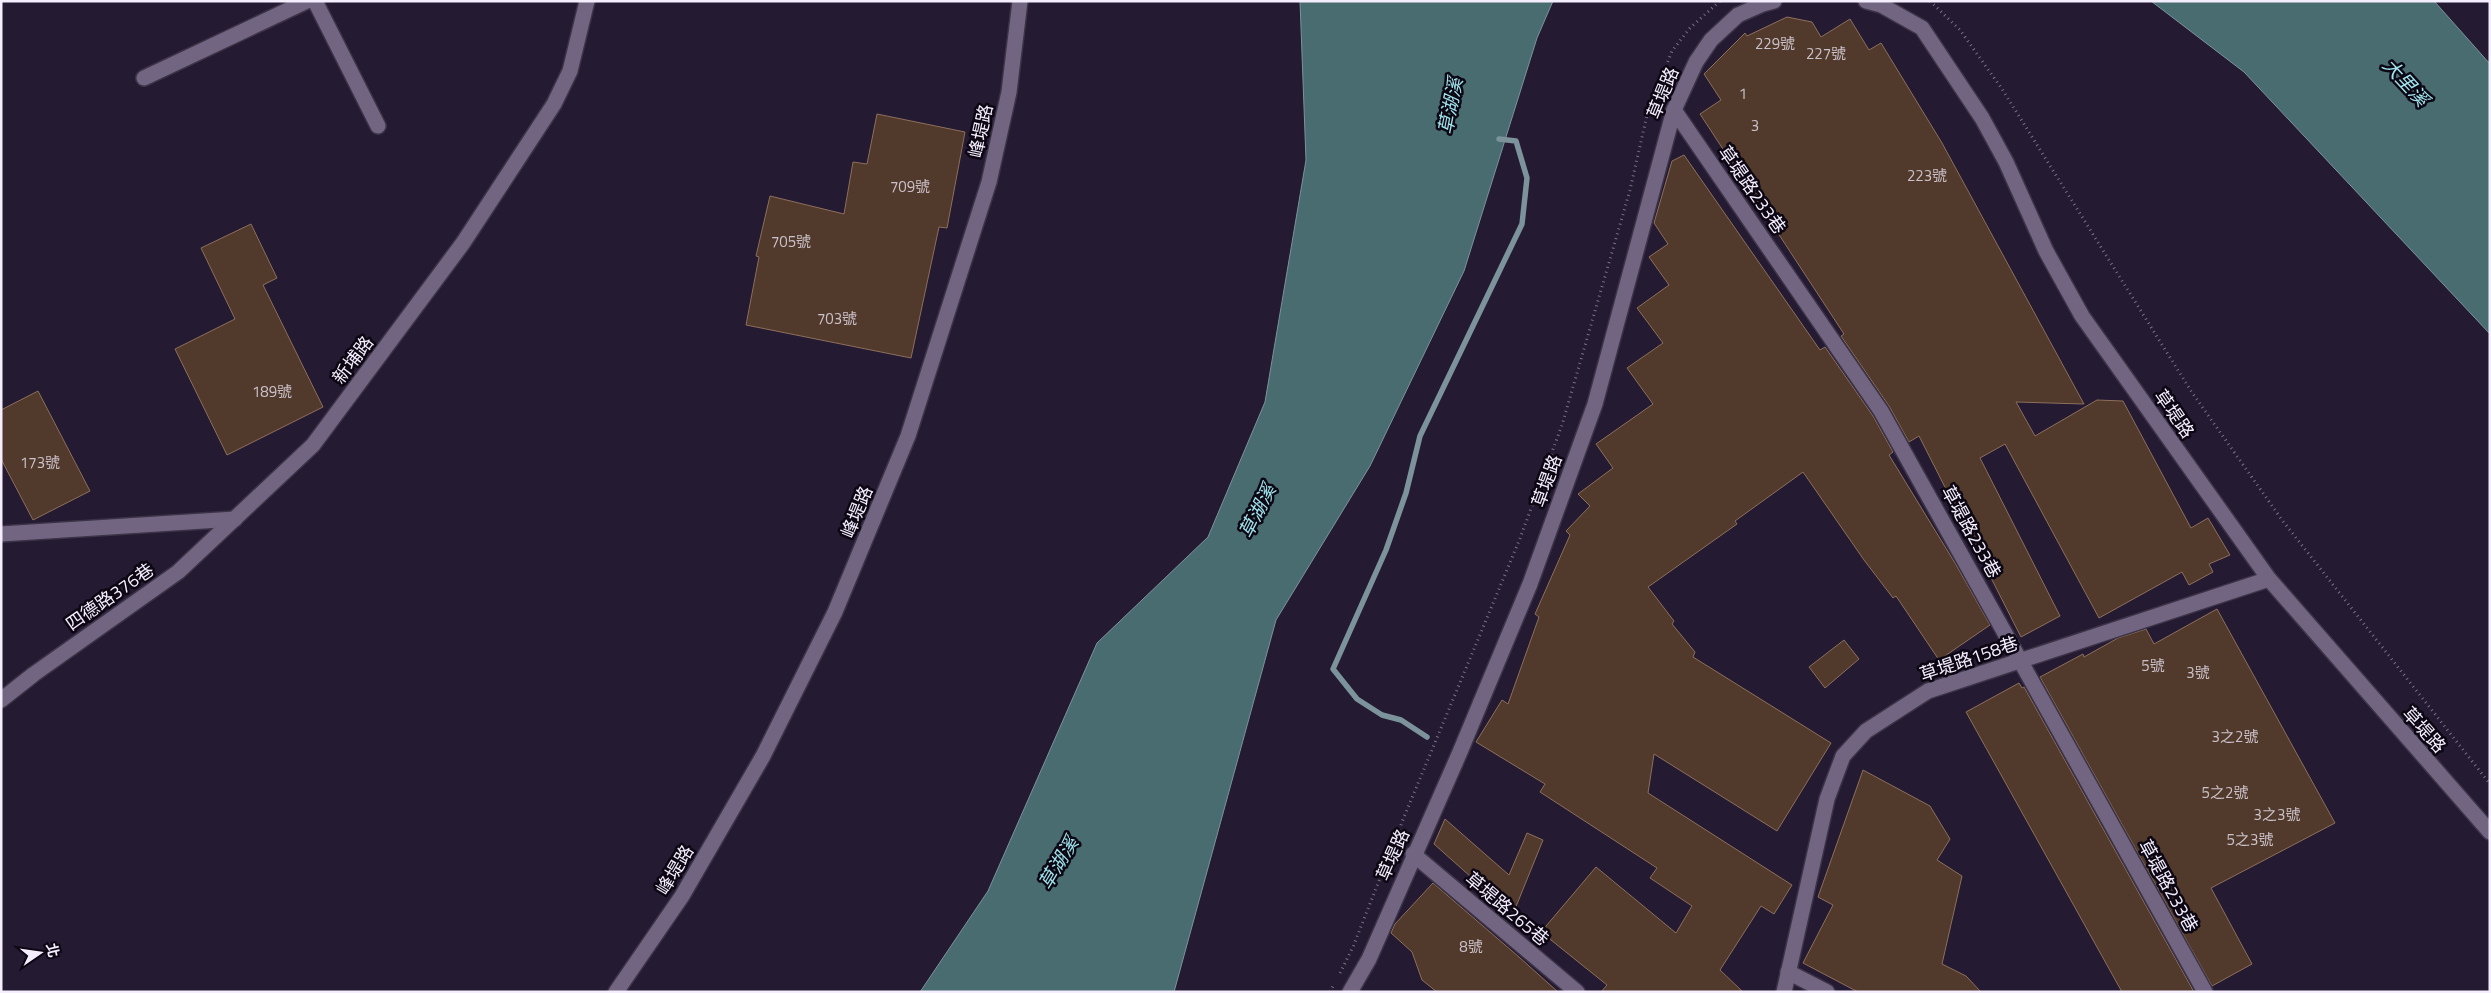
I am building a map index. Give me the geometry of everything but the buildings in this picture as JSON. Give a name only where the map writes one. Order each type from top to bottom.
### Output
[{"type":"street","points":[[144,78],[307,1]]},
{"type":"street","points":[[315,1],[378,126]]},
{"type":"street","name":"新埔路","points":[[235,519],[313,445],[463,243],[554,104],[570,71],[587,1]]},
{"type":"street","name":"峰堤路","points":[[616,992],[682,896],[763,756],[835,612],[908,436],[989,182],[1009,92],[1020,1]]},
{"type":"street","name":"草堤路","points":[[1350,992],[1369,958],[1413,854],[1460,752],[1530,584],[1595,404],[1674,110],[1696,62],[1711,40],[1738,15],[1762,4],[1774,1]]},
{"type":"street","name":"草堤路","points":[[1866,1],[1881,5],[1922,28],[1982,118],[2006,162],[2046,251],[2082,316],[2269,579],[2490,832]]},
{"type":"street","name":"草堤路233巷","points":[[1674,110],[1881,411],[2205,992]]},
{"type":"street","points":[[1,534],[235,519]]},
{"type":"street","name":"四德路376巷","points":[[1,700],[34,674],[178,572],[235,519]]},
{"type":"street","name":"草堤路158巷","points":[[1784,992],[1827,799],[1843,756],[1866,731],[1928,691],[2269,579]]},
{"type":"street","name":"草堤路265巷","points":[[1413,854],[1576,992]]},
{"type":"street","points":[[1788,972],[1827,992]]},
{"type":"path","points":[[1338,977],[1354,947],[1404,816],[1519,541],[1562,425],[1630,190],[1648,111],[1672,51],[1690,28],[1720,1]]},
{"type":"path","points":[[1930,1],[1960,30],[2002,89],[2191,391],[2282,520],[2490,784]]},
{"type":"path","points":[[1330,992],[1334,984]]},
{"type":"water","name":"草湖溪","points":[[1300,1],[1553,1],[1537,38],[1464,271],[1370,466],[1276,620],[1174,992],[920,992],[988,891],[1097,643],[1208,537],[1265,402],[1306,160]]},
{"type":"water","name":"大里溪","points":[[2151,1],[2434,1],[2490,64],[2490,334],[2244,72]]},
{"type":"waterway","points":[[1427,737],[1401,720],[1382,715],[1357,699],[1333,669],[1386,550],[1406,493],[1420,436],[1522,224],[1527,178],[1516,141],[1499,139]]}]
